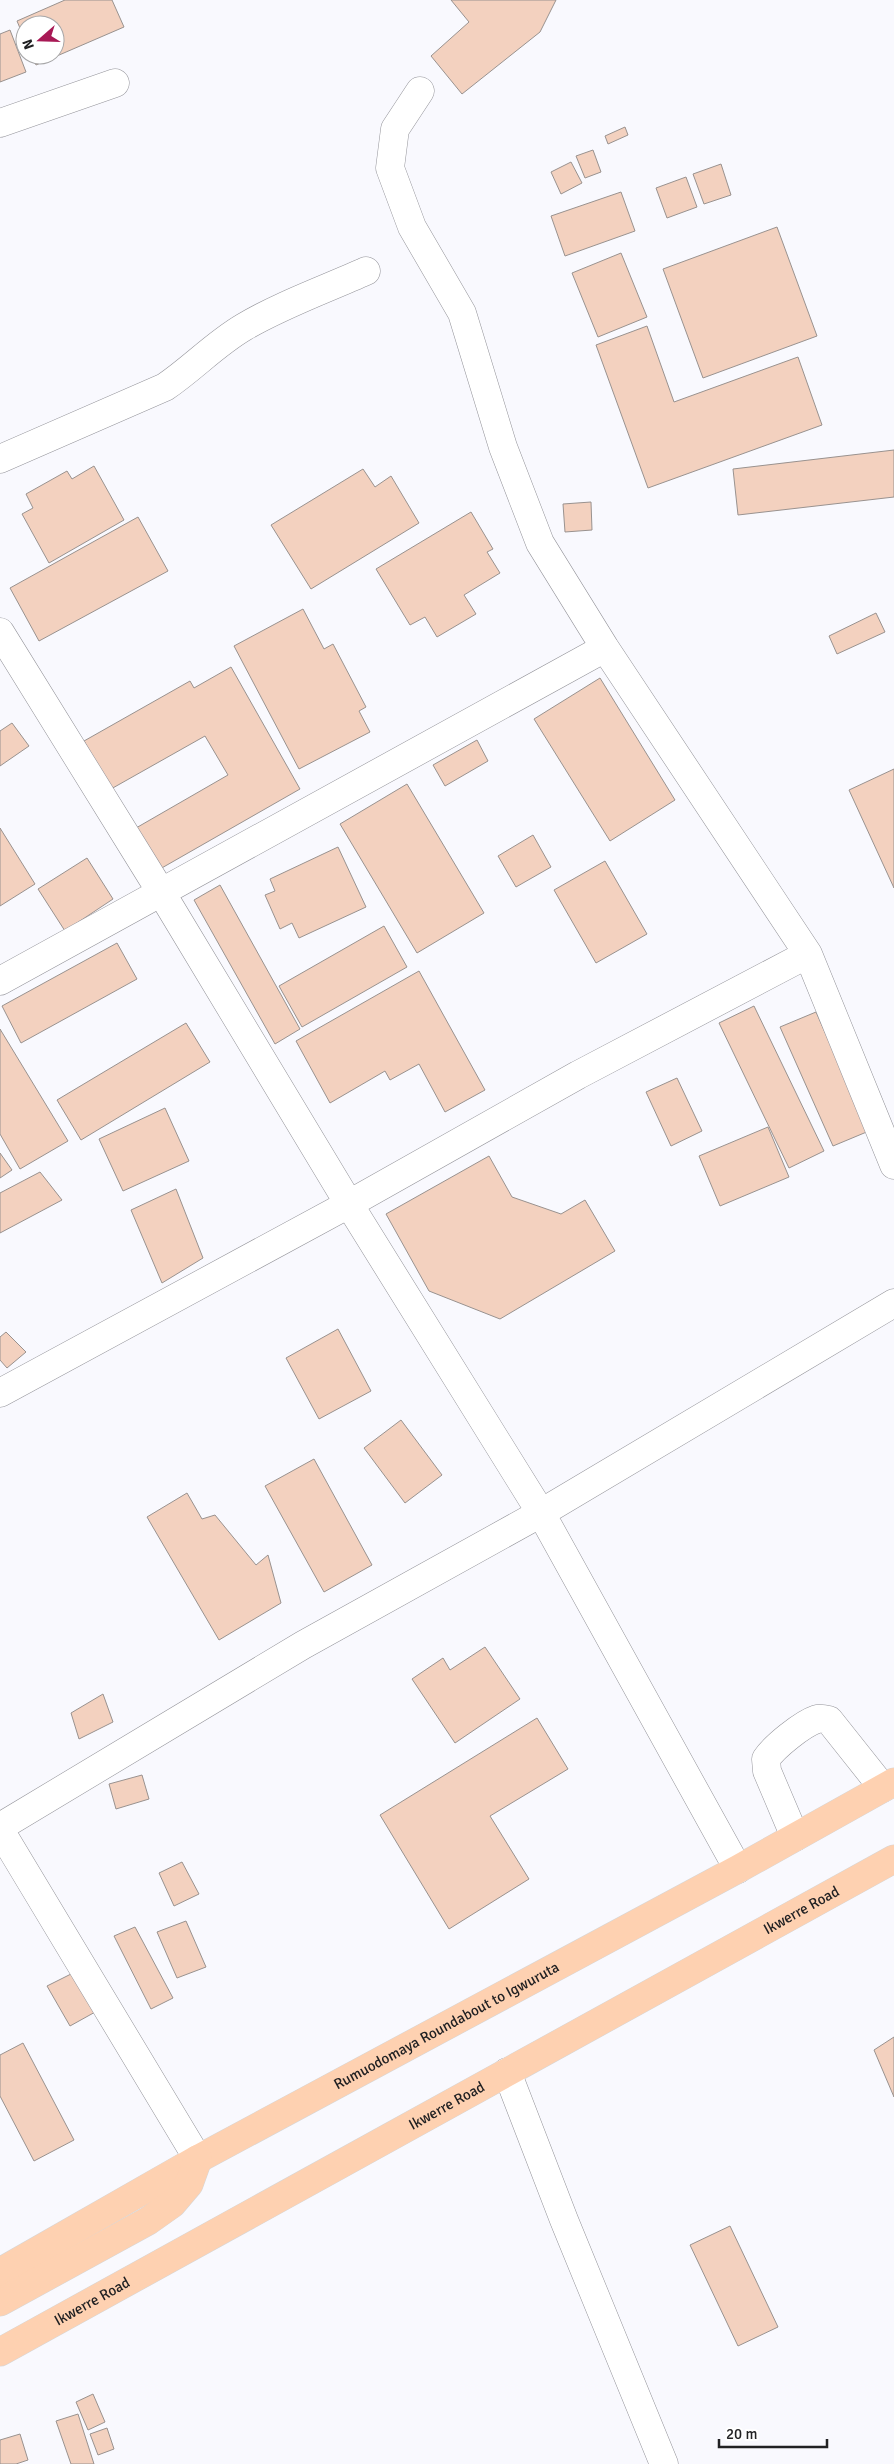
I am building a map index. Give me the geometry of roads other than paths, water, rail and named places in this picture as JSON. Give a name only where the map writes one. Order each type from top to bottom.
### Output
[{"type":"main road","name":"Rumuodomaya Roundabout to Igwuruta","points":[[0,2272],[198,2159],[738,1869],[889,1785]]},
{"type":"main road","name":"Ikwerre Road","points":[[0,2352],[894,1859]]},
{"type":"main road","points":[[0,2302],[148,2221],[172,2204],[189,2184],[198,2159]]},
{"type":"street","points":[[0,123],[114,83]]},
{"type":"street","points":[[420,91],[395,129],[390,168],[412,227],[462,314],[503,447],[540,543],[605,648],[808,954],[894,1166]]},
{"type":"street","points":[[0,459],[165,387],[188,371],[218,344],[245,326],[366,271]]},
{"type":"street","points":[[0,632],[161,892],[349,1204],[541,1513],[738,1869]]},
{"type":"street","points":[[0,980],[605,648]]},
{"type":"street","points":[[0,1393],[349,1204],[578,1075],[808,954]]},
{"type":"street","points":[[198,2159],[0,1828],[303,1645],[541,1513],[894,1303]]},
{"type":"street","points":[[795,1838],[767,1771],[766,1759],[772,1750],[808,1724],[818,1719],[829,1720],[889,1785]]},
{"type":"street","points":[[507,2072],[568,2229],[664,2464]]}]
